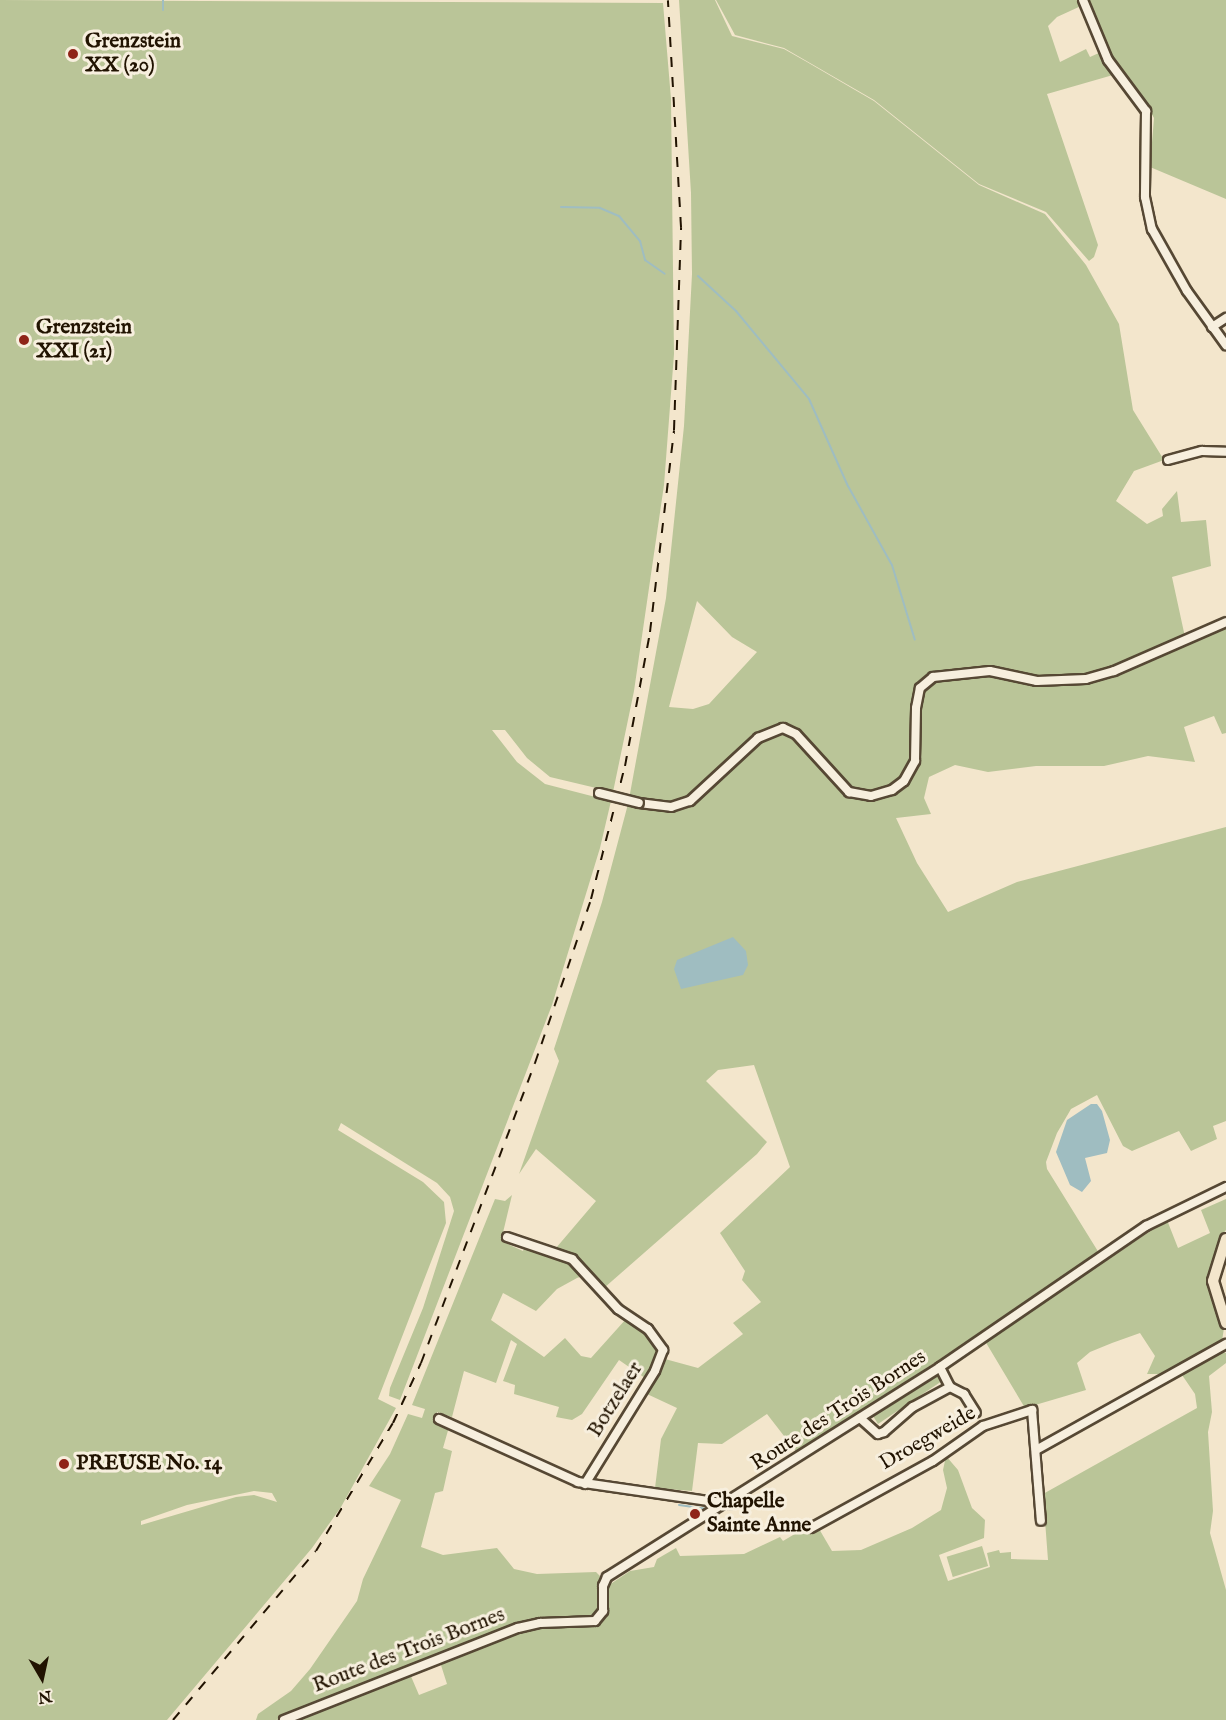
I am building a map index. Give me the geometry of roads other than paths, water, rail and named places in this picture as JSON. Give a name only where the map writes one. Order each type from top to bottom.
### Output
[{"type":"main road","points":[[1226,1239],[1213,1281],[1226,1323]]},
{"type":"street","points":[[1083,0],[1108,60],[1146,111],[1145,197],[1152,230],[1212,327],[1226,345]]},
{"type":"street","points":[[1212,327],[1226,318]]},
{"type":"street","points":[[1168,460],[1202,452],[1226,452]]},
{"type":"street","points":[[599,793],[639,803],[671,807],[690,801],[758,738],[767,731],[783,728],[796,734],[849,792],[871,796],[892,790],[904,781],[915,761],[916,708],[925,681],[948,674],[990,671],[1037,681],[1086,679],[1114,671],[1226,622]]},
{"type":"street","name":"Route des Trois Bornes","points":[[284,1720],[518,1628],[540,1623],[595,1621],[603,1611],[603,1586],[607,1577],[728,1504],[940,1367],[1146,1226],[1226,1187]]},
{"type":"street","name":"Botzelaer","points":[[507,1237],[572,1259],[618,1310],[648,1329],[663,1350],[655,1371],[585,1484]]},
{"type":"street","points":[[1036,1450],[1226,1344]]},
{"type":"street","points":[[940,1367],[950,1387],[964,1394],[975,1413]]},
{"type":"street","points":[[861,1418],[878,1434],[884,1432],[913,1407],[950,1387]]},
{"type":"street","name":"Droegweide","points":[[812,1528],[933,1461],[995,1420],[1032,1410],[1041,1521]]},
{"type":"street","points":[[439,1419],[585,1484],[728,1504]]},
{"type":"water","points":[[733,937],[746,951],[748,965],[743,975],[681,989],[674,969],[677,960]]},
{"type":"water","points":[[1091,1104],[1097,1104],[1102,1111],[1110,1140],[1107,1153],[1085,1158],[1091,1181],[1082,1192],[1070,1185],[1056,1152],[1067,1120]]},
{"type":"waterway","points":[[163,0],[163,10]]},
{"type":"waterway","points":[[561,207],[600,208],[619,216],[640,241],[645,260],[665,274]]},
{"type":"waterway","points":[[698,276],[736,311],[809,399],[848,486],[892,565],[915,640]]},
{"type":"waterway","points":[[679,1505],[708,1509]]},
{"type":"railway","points":[[173,1720],[316,1551],[393,1423],[421,1363],[535,1063],[591,899],[625,766],[650,632],[674,430],[681,227],[668,0]]},
{"type":"place","name":"Grenzstein XX (20)","points":[[73,54]]},
{"type":"place","name":"Grenzstein XXI (21)","points":[[24,340]]},
{"type":"place","name":"PREUSE No. 14","points":[[64,1464]]},
{"type":"place","name":"Chapelle Sainte Anne","points":[[695,1514]]}]
